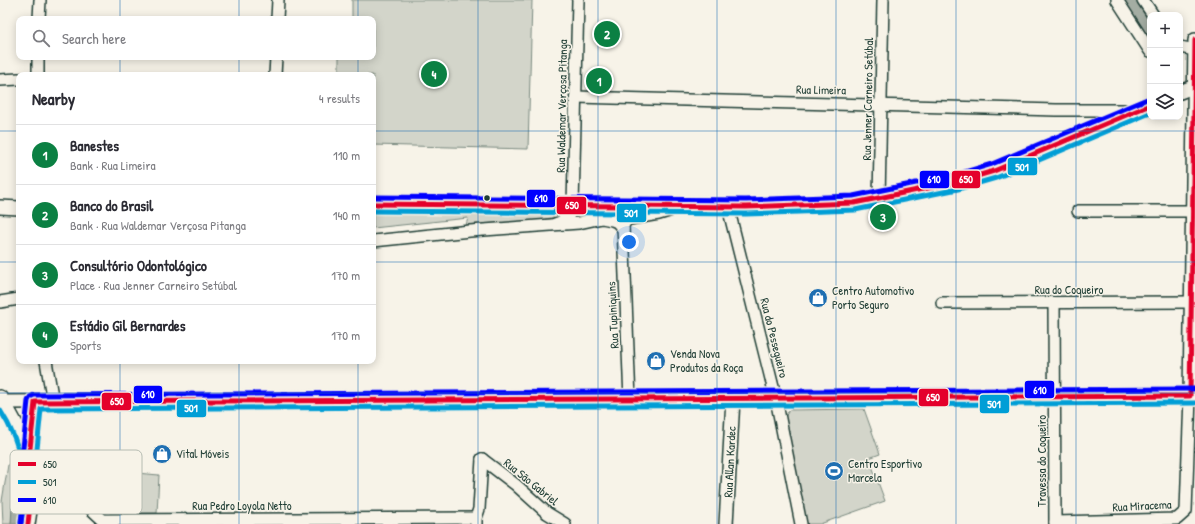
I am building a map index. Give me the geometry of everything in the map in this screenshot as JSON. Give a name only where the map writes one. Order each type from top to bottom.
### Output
[{"type":"main road","points":[[1,400],[53,402],[1192,396],[1195,40]]},
{"type":"main road","points":[[1183,91],[1194,86]]},
{"type":"main road","points":[[376,204],[728,207],[837,205],[879,199],[956,182],[994,171],[1147,106]]},
{"type":"main road","points":[[0,207],[16,208]]},
{"type":"main road","name":"Rua Allan Kardec","points":[[726,524],[733,399]]},
{"type":"main road","points":[[1,400],[19,430],[27,450]]},
{"type":"main road","points":[[31,450],[34,402]]},
{"type":"main road","points":[[28,524],[29,514]]},
{"type":"street","points":[[39,16],[40,0]]},
{"type":"street","points":[[277,16],[278,0]]},
{"type":"street","name":"Rua Waldemar Verçosa Pitanga","points":[[573,205],[578,0]]},
{"type":"street","name":"Rua Jenner Carneiro Setúbal","points":[[879,199],[882,0]]},
{"type":"street","points":[[1117,0],[1148,48]]},
{"type":"street","points":[[1143,0],[1151,12]]},
{"type":"street","points":[[1183,48],[1195,50]]},
{"type":"street","points":[[38,60],[38,72]]},
{"type":"street","points":[[275,72],[276,60]]},
{"type":"street","points":[[0,80],[16,79]]},
{"type":"street","name":"Rua Limeira","points":[[576,97],[1056,110],[1137,110]]},
{"type":"street","points":[[551,225],[566,219],[572,210],[573,205]]},
{"type":"street","points":[[623,229],[623,224],[629,219],[659,214],[683,206]]},
{"type":"street","name":"Rua do Pessegueiro","points":[[728,207],[776,399],[801,524]]},
{"type":"street","points":[[1078,211],[1194,210]]},
{"type":"street","points":[[376,240],[579,223],[607,218],[617,222],[623,229]]},
{"type":"street","name":"Rua Tupiniquins","points":[[623,229],[630,400]]},
{"type":"street","points":[[0,302],[16,299]]},
{"type":"street","name":"Rua do Coqueiro","points":[[942,303],[1193,302]]},
{"type":"street","name":"Travessa do Coqueiro","points":[[1054,303],[1055,523]]},
{"type":"street","points":[[47,364],[53,402]]},
{"type":"street","name":"Rua Miracema","points":[[1055,523],[1177,518],[1186,511],[1192,396]]},
{"type":"street","name":"Rua São Gabriel","points":[[476,521],[479,509],[482,459],[516,485],[547,513],[565,524]]},
{"type":"street","name":"Rua Pedro Loyola Netto","points":[[95,514],[103,522],[476,521]]},
{"type":"shaded area","points":[[352,0],[532,0],[528,149],[376,145],[376,72],[339,72],[339,60],[376,60],[376,16],[352,16]]},
{"type":"shaded area","points":[[1122,0],[1137,0],[1147,15],[1147,38]]},
{"type":"shaded area","points":[[536,212],[560,212],[551,218],[540,220],[466,225],[468,218],[376,228],[376,214],[535,215]]},
{"type":"shaded area","name":"Centro Esportivo Marcela","points":[[864,409],[880,454],[869,458],[885,501],[820,524],[805,524],[784,419],[789,410]]},
{"type":"shaded area","points":[[8,465],[10,465],[10,514],[12,514],[11,524],[3,524],[2,501]]},
{"type":"shaded area","points":[[142,474],[159,475],[157,513],[142,513]]},
{"type":"shaded area","points":[[12,514],[20,514],[19,524],[11,524]]},
{"type":"transit line","name":"650","points":[[30,450],[35,402],[1190,396],[1195,40]]},
{"type":"transit line","name":"610","points":[[376,197],[746,200],[853,196],[955,175],[992,164],[1147,99]]},
{"type":"transit line","name":"650","points":[[376,204],[746,207],[854,203],[957,182],[994,171],[1147,106]]},
{"type":"transit line","name":"501","points":[[376,211],[746,214],[855,210],[958,189],[996,178],[1147,114]]},
{"type":"transit line","name":"610","points":[[23,450],[28,401],[30,397],[34,395],[1195,389]]},
{"type":"transit line","name":"501","points":[[37,450],[41,409],[1195,403]]},
{"type":"transit line","name":"501","points":[[0,410],[8,424],[19,450]]},
{"type":"transit line","name":"501","points":[[21,523],[22,514]]},
{"type":"transit line","name":"610","points":[[21,523],[22,514]]},
{"type":"transit line","name":"650","points":[[28,524],[29,514]]},
{"type":"place","name":"Banco do Brasil","points":[[607,34]]},
{"type":"place","name":"Estádio Gil Bernardes","points":[[434,74]]},
{"type":"place","name":"Banestes","points":[[599,81]]},
{"type":"place","name":"Consultório Odontológico","points":[[883,217]]},
{"type":"place","name":"Centro Automotivo Porto Seguro","points":[[818,298]]},
{"type":"place","name":"Venda Nova Produtos da Roça","points":[[656,361]]},
{"type":"place","name":"Vital Móveis","points":[[162,454]]},
{"type":"place","name":"Centro Esportivo Marcela","points":[[834,471]]}]
